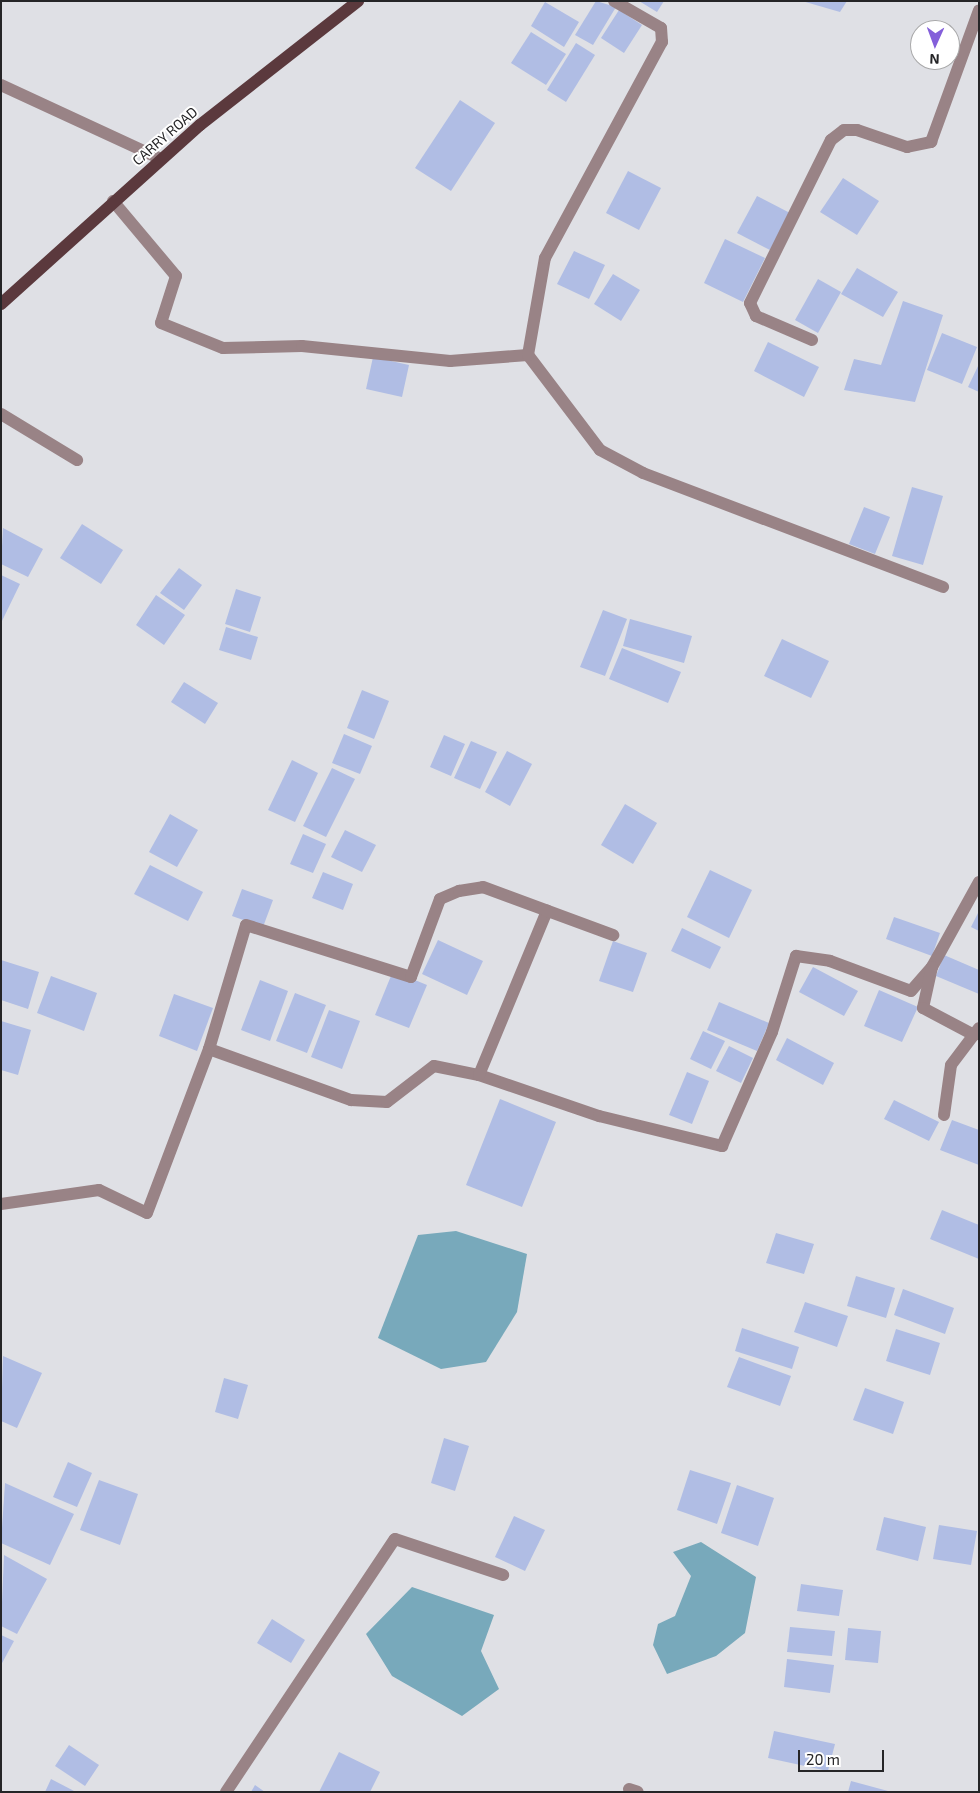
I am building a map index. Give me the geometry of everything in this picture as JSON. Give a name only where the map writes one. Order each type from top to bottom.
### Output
[{"type":"main road","name":"CARRY ROAD","points":[[1,304],[161,159],[358,1]]},
{"type":"street","points":[[614,1],[661,28],[662,42],[544,258],[528,355],[600,450],[643,473],[943,587]]},
{"type":"street","points":[[812,340],[756,316],[750,303],[831,140],[844,130],[857,130],[907,148],[931,142],[979,10]]},
{"type":"street","points":[[1,85],[161,159]]},
{"type":"street","points":[[113,201],[176,276],[161,323],[223,348],[302,346],[450,361],[528,355]]},
{"type":"street","points":[[1,414],[77,460]]},
{"type":"street","points":[[209,1049],[351,1100],[387,1102],[434,1066],[479,1075],[598,1116],[722,1146],[772,1032],[796,956],[830,961],[911,991],[932,967],[979,882]]},
{"type":"street","points":[[1,1204],[98,1190],[147,1212],[209,1049],[246,925],[411,977],[440,899],[483,887],[613,935]]},
{"type":"street","points":[[479,1075],[547,911]]},
{"type":"street","points":[[932,967],[924,1008],[976,1032],[951,1065],[944,1115]]},
{"type":"street","points":[[226,1792],[395,1539],[502,1576]]},
{"type":"water","points":[[456,1231],[527,1254],[517,1312],[486,1362],[441,1369],[378,1338],[418,1235]]},
{"type":"water","points":[[701,1542],[756,1577],[745,1633],[716,1656],[667,1674],[653,1645],[658,1624],[675,1616],[691,1576],[673,1552]]},
{"type":"water","points":[[412,1587],[494,1615],[481,1651],[499,1689],[462,1716],[392,1676],[366,1634]]},
{"type":"building","points":[[596,1],[616,7],[593,45],[575,35]]},
{"type":"building","points":[[639,1],[664,1],[657,12]]},
{"type":"building","points":[[802,1],[847,1],[840,12]]},
{"type":"building","points":[[545,2],[579,22],[564,47],[531,26]]},
{"type":"building","points":[[619,10],[642,25],[624,53],[601,38]]},
{"type":"building","points":[[531,32],[566,54],[546,85],[511,63]]},
{"type":"building","points":[[576,43],[595,55],[566,102],[547,90]]},
{"type":"building","points":[[460,100],[495,123],[451,191],[415,168]]},
{"type":"building","points":[[628,171],[661,188],[639,230],[606,213]]},
{"type":"building","points":[[843,178],[879,201],[857,235],[820,212]]},
{"type":"building","points":[[757,196],[790,213],[770,250],[737,233]]},
{"type":"building","points":[[725,239],[765,258],[743,302],[704,283]]},
{"type":"building","points":[[574,251],[605,265],[589,299],[557,284]]},
{"type":"building","points":[[857,268],[898,292],[883,317],[841,294]]},
{"type":"building","points":[[613,274],[640,290],[621,321],[594,304]]},
{"type":"building","points":[[818,279],[841,292],[818,333],[795,320]]},
{"type":"building","points":[[903,301],[943,315],[915,402],[844,390],[854,359],[881,365]]},
{"type":"building","points":[[942,333],[977,347],[962,384],[927,370]]},
{"type":"building","points":[[768,342],[819,367],[804,397],[754,371]]},
{"type":"building","points":[[373,357],[409,365],[402,397],[366,389]]},
{"type":"building","points":[[979,364],[979,392],[968,387]]},
{"type":"building","points":[[912,487],[943,496],[923,565],[892,556]]},
{"type":"building","points":[[864,507],[890,517],[875,554],[849,544]]},
{"type":"building","points":[[82,524],[123,550],[101,584],[60,558]]},
{"type":"building","points":[[3,528],[43,549],[28,577],[1,564]]},
{"type":"building","points":[[179,568],[202,585],[184,610],[160,593]]},
{"type":"building","points":[[1,575],[20,584],[1,623]]},
{"type":"building","points":[[236,589],[261,597],[250,632],[225,624]]},
{"type":"building","points":[[156,595],[185,615],[164,645],[136,625]]},
{"type":"building","points":[[603,610],[627,619],[605,676],[580,667]]},
{"type":"building","points":[[630,619],[692,636],[684,663],[623,646]]},
{"type":"building","points":[[226,627],[258,637],[251,660],[219,650]]},
{"type":"building","points":[[782,639],[829,661],[811,698],[764,676]]},
{"type":"building","points":[[622,648],[681,672],[668,703],[609,679]]},
{"type":"building","points":[[184,682],[218,703],[205,724],[171,702]]},
{"type":"building","points":[[362,690],[389,701],[374,739],[347,728]]},
{"type":"building","points":[[344,734],[372,746],[360,774],[332,763]]},
{"type":"building","points":[[444,735],[465,744],[451,776],[430,767]]},
{"type":"building","points":[[471,741],[497,752],[480,789],[454,778]]},
{"type":"building","points":[[507,751],[532,764],[510,806],[485,792]]},
{"type":"building","points":[[292,760],[318,773],[295,822],[268,810]]},
{"type":"building","points":[[332,768],[355,779],[326,837],[303,826]]},
{"type":"building","points":[[625,804],[657,823],[633,864],[601,845]]},
{"type":"building","points":[[170,814],[198,830],[177,867],[149,852]]},
{"type":"building","points":[[345,830],[376,845],[362,872],[331,857]]},
{"type":"building","points":[[303,834],[326,844],[313,873],[290,864]]},
{"type":"building","points":[[150,865],[203,892],[188,921],[134,894]]},
{"type":"building","points":[[710,870],[752,890],[729,938],[687,917]]},
{"type":"building","points":[[323,872],[353,884],[343,910],[312,898]]},
{"type":"building","points":[[242,889],[273,900],[263,927],[232,916]]},
{"type":"building","points":[[979,911],[979,931],[971,927]]},
{"type":"building","points":[[894,917],[940,933],[932,956],[886,939]]},
{"type":"building","points":[[682,928],[721,947],[710,969],[671,951]]},
{"type":"building","points":[[438,940],[483,961],[467,995],[422,974]]},
{"type":"building","points":[[613,941],[647,953],[633,992],[599,981]]},
{"type":"building","points":[[944,955],[979,970],[979,994],[936,976]]},
{"type":"building","points":[[1,960],[39,972],[28,1009],[1,1000]]},
{"type":"building","points":[[813,967],[858,991],[844,1016],[799,992]]},
{"type":"building","points":[[393,971],[427,985],[409,1028],[375,1015]]},
{"type":"building","points":[[51,976],[97,993],[84,1031],[37,1013]]},
{"type":"building","points":[[260,980],[288,991],[270,1041],[241,1030]]},
{"type":"building","points":[[879,990],[918,1007],[902,1042],[864,1026]]},
{"type":"building","points":[[295,993],[326,1005],[307,1053],[276,1041]]},
{"type":"building","points":[[174,994],[213,1008],[197,1051],[159,1036]]},
{"type":"building","points":[[719,1002],[769,1023],[757,1051],[707,1030]]},
{"type":"building","points":[[329,1010],[360,1021],[342,1069],[311,1057]]},
{"type":"building","points":[[1,1021],[31,1030],[18,1075],[1,1070]]},
{"type":"building","points":[[703,1031],[725,1041],[711,1069],[690,1059]]},
{"type":"building","points":[[787,1038],[834,1063],[823,1085],[776,1060]]},
{"type":"building","points":[[729,1046],[753,1058],[741,1083],[716,1071]]},
{"type":"building","points":[[687,1072],[709,1081],[692,1124],[669,1115]]},
{"type":"building","points":[[500,1099],[556,1122],[522,1207],[466,1185]]},
{"type":"building","points":[[894,1100],[939,1122],[929,1141],[884,1119]]},
{"type":"building","points":[[952,1120],[979,1130],[979,1165],[940,1150]]},
{"type":"building","points":[[942,1210],[979,1225],[979,1259],[930,1239]]},
{"type":"building","points":[[776,1233],[814,1244],[804,1274],[766,1263]]},
{"type":"building","points":[[856,1276],[895,1288],[886,1318],[847,1306]]},
{"type":"building","points":[[903,1289],[954,1308],[945,1334],[894,1315]]},
{"type":"building","points":[[805,1302],[848,1316],[837,1347],[794,1332]]},
{"type":"building","points":[[742,1328],[799,1347],[792,1369],[735,1351]]},
{"type":"building","points":[[896,1329],[940,1343],[930,1375],[886,1361]]},
{"type":"building","points":[[3,1356],[42,1373],[17,1428],[1,1421]]},
{"type":"building","points":[[739,1357],[791,1376],[780,1406],[727,1387]]},
{"type":"building","points":[[224,1378],[248,1385],[238,1419],[215,1412]]},
{"type":"building","points":[[865,1388],[904,1402],[893,1434],[853,1420]]},
{"type":"building","points":[[444,1438],[469,1446],[455,1491],[431,1483]]},
{"type":"building","points":[[68,1462],[92,1473],[77,1507],[53,1497]]},
{"type":"building","points":[[690,1470],[731,1483],[717,1524],[677,1510]]},
{"type":"building","points":[[99,1480],[138,1494],[120,1545],[80,1530]]},
{"type":"building","points":[[5,1483],[74,1514],[50,1565],[1,1543]]},
{"type":"building","points":[[737,1485],[774,1498],[758,1546],[721,1533]]},
{"type":"building","points":[[514,1516],[545,1530],[525,1571],[495,1557]]},
{"type":"building","points":[[884,1517],[926,1527],[918,1561],[876,1550]]},
{"type":"building","points":[[939,1525],[977,1531],[971,1565],[933,1559]]},
{"type":"building","points":[[4,1555],[47,1579],[17,1634],[1,1626]]},
{"type":"building","points":[[801,1584],[843,1590],[839,1616],[797,1611]]},
{"type":"building","points":[[272,1619],[305,1640],[291,1663],[257,1643]]},
{"type":"building","points":[[790,1627],[835,1631],[832,1656],[787,1652]]},
{"type":"building","points":[[848,1628],[881,1631],[878,1663],[845,1660]]},
{"type":"building","points":[[1,1635],[14,1641],[1,1665]]},
{"type":"building","points":[[787,1659],[834,1665],[830,1693],[784,1687]]},
{"type":"building","points":[[774,1731],[835,1744],[828,1771],[768,1758]]},
{"type":"building","points":[[69,1745],[99,1765],[85,1786],[55,1766]]},
{"type":"building","points":[[339,1752],[380,1772],[370,1792],[319,1792]]},
{"type":"building","points":[[51,1779],[76,1792],[45,1792]]},
{"type":"building","points":[[851,1781],[888,1791],[848,1792]]},
{"type":"building","points":[[255,1785],[265,1792],[251,1792]]}]
